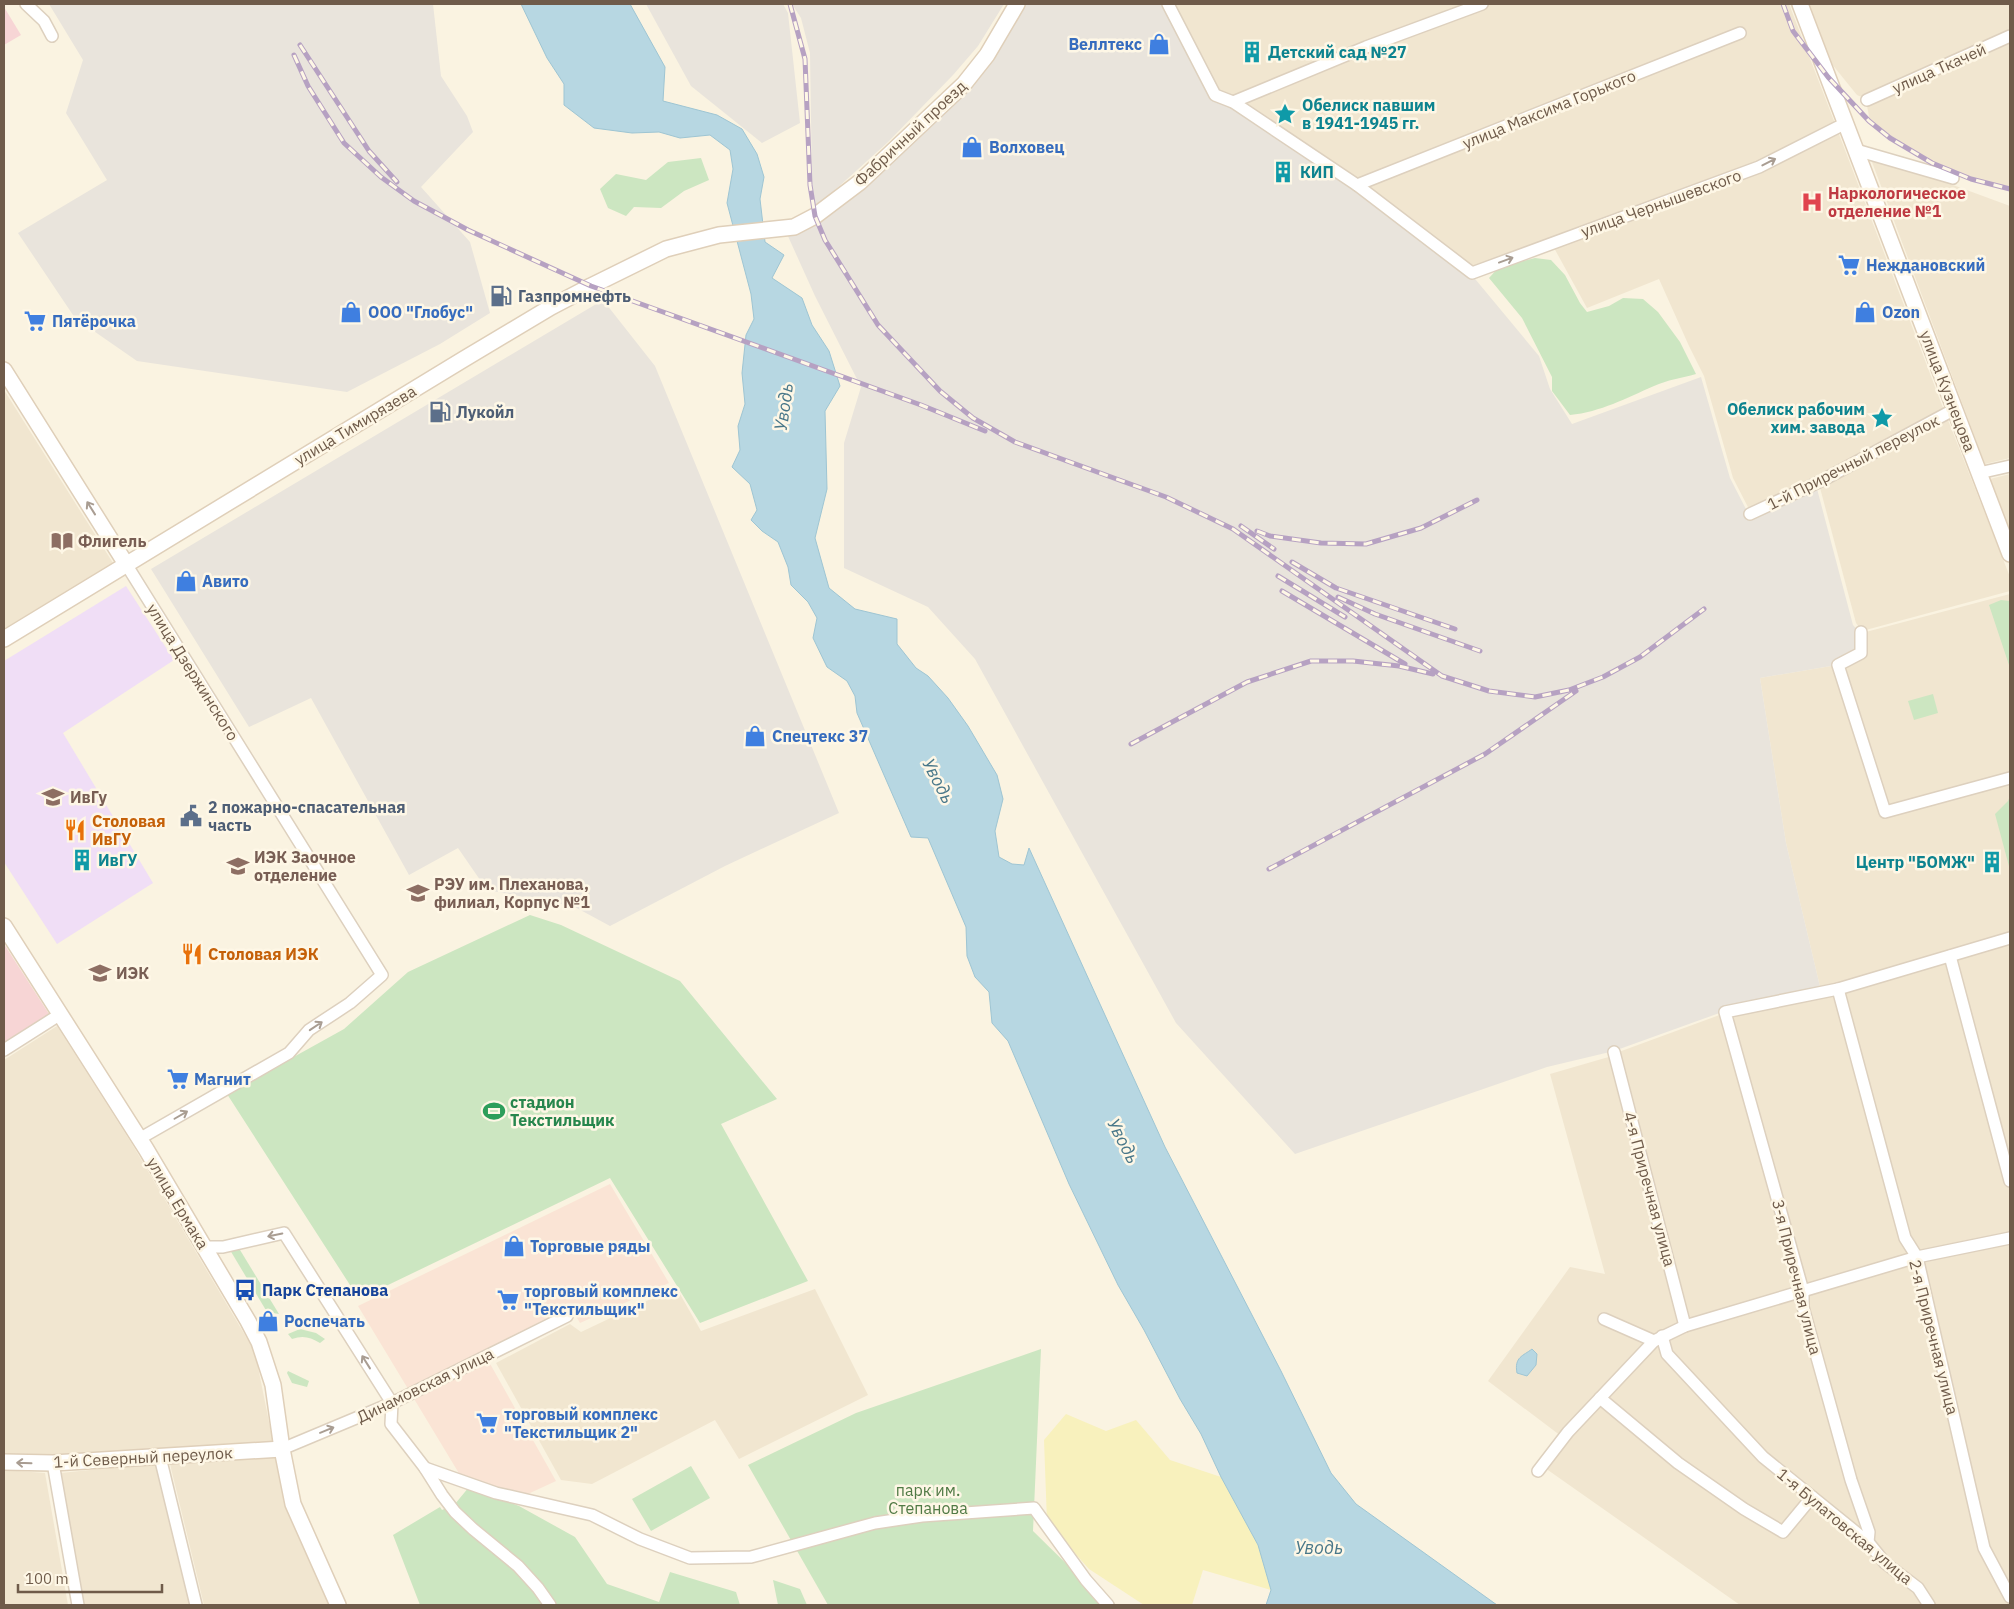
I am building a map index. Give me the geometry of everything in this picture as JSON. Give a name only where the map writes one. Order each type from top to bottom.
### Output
[{"type":"main road","name":"Фабричный проезд","points":[[719,236],[794,227],[821,212],[860,182],[964,84],[987,55],[1017,4]]},
{"type":"main road","name":"улица Кузнецова","points":[[1800,4],[2010,554]]},
{"type":"main road","name":"улица Тимирязева","points":[[4,638],[551,307],[666,249],[719,236]]},
{"type":"main road","name":"улица Дзержинского","points":[[4,370],[126,564]]},
{"type":"main road","name":"улица Ермака","points":[[4,926],[139,1139],[248,1321],[267,1364],[277,1404],[282,1449],[293,1504],[338,1605]]},
{"type":"main road","name":"1-й Северный переулок","points":[[4,1462],[53,1464],[282,1449]]},
{"type":"street","points":[[26,4],[44,22],[52,36]]},
{"type":"street","points":[[1168,4],[1215,95],[1233,102],[1357,185]]},
{"type":"street","points":[[1233,102],[1366,48],[1482,4]]},
{"type":"street","name":"улица Максима Горького","points":[[1357,185],[1740,32]]},
{"type":"street","name":"улица Ткачей","points":[[1866,100],[2010,36]]},
{"type":"street","name":"улица Чернышевского","points":[[1357,185],[1472,273],[1759,167],[1846,123]]},
{"type":"street","points":[[1856,150],[1953,178]]},
{"type":"street","name":"1-й Приречный переулок","points":[[1750,514],[1821,481],[1955,410]]},
{"type":"street","points":[[1979,473],[2010,466]]},
{"type":"street","name":"улица Дзержинского","points":[[126,564],[382,975],[350,1004],[309,1030],[288,1053],[139,1139]]},
{"type":"street","points":[[1861,632],[1860,653],[1838,665],[1885,812],[2010,778]]},
{"type":"street","points":[[1838,989],[2010,938]]},
{"type":"street","points":[[1950,956],[2010,1181]]},
{"type":"street","name":"3-я Приречная улица","points":[[1838,989],[1726,1012],[1803,1291],[1803,1306],[1850,1480],[1869,1532],[1868,1542]]},
{"type":"street","name":"2-я Приречная улица","points":[[1838,989],[1905,1238],[1917,1257],[1984,1548],[2010,1597]]},
{"type":"street","points":[[4,1050],[59,1015]]},
{"type":"street","name":"4-я Приречная улица","points":[[1614,1052],[1685,1326]]},
{"type":"street","points":[[204,1247],[224,1247],[284,1233],[392,1403],[391,1424],[455,1512],[518,1566],[538,1588],[550,1605]]},
{"type":"street","points":[[1538,1471],[1568,1432],[1658,1339],[1685,1326],[1917,1257],[2010,1238]]},
{"type":"street","name":"Динамовская улица","points":[[282,1449],[392,1403],[567,1316]]},
{"type":"street","points":[[1604,1319],[1658,1339]]},
{"type":"street","name":"1-я Булатовская улица","points":[[1658,1339],[1667,1354],[1757,1451],[1868,1542],[1885,1563],[1918,1588],[1929,1605]]},
{"type":"street","points":[[1600,1398],[1678,1463],[1744,1509],[1783,1532],[1812,1497]]},
{"type":"street","points":[[160,1457],[196,1605]]},
{"type":"street","points":[[53,1464],[78,1605]]},
{"type":"street","points":[[424,1468],[496,1493],[592,1515],[640,1539],[690,1558],[752,1557],[875,1523],[922,1516],[1034,1508],[1086,1580],[1108,1605]]},
{"type":"shaded area","points":[[49,4],[433,4],[441,76],[467,116],[473,132],[421,187],[470,242],[490,313],[440,344],[347,392],[137,361],[75,318],[18,233],[107,180],[66,113],[83,60]]},
{"type":"shaded area","points":[[646,4],[783,4],[788,13],[800,123],[762,143],[691,86]]},
{"type":"shaded area","points":[[792,4],[1004,4],[978,46],[953,75],[888,142],[815,208],[812,186],[810,53],[801,18]]},
{"type":"shaded area","points":[[1019,4],[1165,4],[1214,96],[1356,186],[1471,274],[1539,356],[1550,389],[1572,424],[1701,377],[1730,478],[1749,515],[1816,485],[1853,625],[1860,633],[1860,652],[1837,665],[1760,678],[1786,843],[1821,991],[1725,1011],[1614,1051],[1547,1067],[1295,1154],[1176,1023],[975,659],[928,607],[844,568],[844,443],[861,387],[815,296],[787,234],[934,116]]},
{"type":"shaded area","points":[[1170,4],[1476,4],[1233,99],[1216,92]]},
{"type":"shaded area","points":[[1490,4],[1789,4],[1836,126],[1759,166],[1472,271],[1357,183],[1238,103],[1366,51]]},
{"type":"shaded area","points":[[1805,4],[2010,4],[2010,34],[1866,99],[1857,95],[1827,58]]},
{"type":"shaded area","points":[[4,7],[21,35],[4,45]]},
{"type":"shaded area","points":[[2010,37],[2010,188],[1971,178],[1933,162],[1891,137],[1870,121],[1866,101]]},
{"type":"shaded area","points":[[1837,129],[1945,413],[1750,511],[1733,478],[1704,376],[1659,279],[1587,308],[1553,246],[1632,216]]},
{"type":"shaded area","points":[[1869,154],[2010,206],[2010,458],[1985,464]]},
{"type":"shaded area","points":[[603,300],[655,366],[839,813],[725,866],[610,926],[573,906],[487,890],[458,848],[409,875],[311,698],[249,727],[151,569]]},
{"type":"shaded area","points":[[4,390],[113,563],[4,629]]},
{"type":"shaded area","points":[[1946,415],[2010,577],[2010,591],[1862,631],[1856,623],[1819,484]]},
{"type":"shaded area","points":[[2010,474],[2010,533],[1990,479]]},
{"type":"shaded area","name":"ИвГу","points":[[126,586],[174,660],[63,733],[153,883],[57,944],[4,862],[4,661]]},
{"type":"shaded area","points":[[2010,594],[2010,776],[1886,811],[1839,666],[1862,633]]},
{"type":"shaded area","points":[[1837,665],[1885,813],[2010,779],[2010,937],[1821,991],[1786,843],[1760,678]]},
{"type":"shaded area","points":[[2010,940],[2010,1177],[1952,957]]},
{"type":"shaded area","points":[[4,944],[49,1014],[4,1043]]},
{"type":"shaded area","points":[[1949,957],[2010,1188],[2010,1237],[1917,1256],[1906,1237],[1840,989]]},
{"type":"shaded area","points":[[1837,990],[1915,1256],[1804,1290],[1727,1012]]},
{"type":"shaded area","points":[[1725,1013],[1802,1290],[1686,1324],[1616,1053]]},
{"type":"shaded area","points":[[57,1026],[132,1144],[255,1352],[273,1442],[52,1458],[4,1455],[4,1060]]},
{"type":"shaded area","points":[[1612,1056],[1684,1325],[1661,1336],[1561,1436],[1488,1381],[1570,1267],[1605,1274],[1550,1074]]},
{"type":"shaded area","points":[[610,1184],[669,1283],[580,1323],[570,1306],[484,1353],[556,1481],[517,1499],[463,1480],[358,1306]]},
{"type":"shaded area","points":[[2010,1239],[2010,1595],[1986,1548],[1919,1258]]},
{"type":"shaded area","points":[[1916,1259],[1983,1548],[2010,1601],[2010,1605],[1930,1605],[1869,1542],[1805,1292]]},
{"type":"shaded area","points":[[676,1287],[701,1331],[815,1289],[868,1395],[739,1459],[715,1420],[592,1484],[561,1480],[496,1363],[570,1324],[581,1332]]},
{"type":"shaded area","points":[[1802,1292],[1867,1540],[1764,1457],[1667,1353],[1663,1337]]},
{"type":"shaded area","points":[[1661,1338],[1666,1355],[1810,1497],[1783,1530],[1744,1507],[1601,1397]]},
{"type":"shaded area","points":[[1600,1400],[1784,1534],[1812,1498],[1918,1589],[1928,1605],[1740,1605],[1545,1468]]},
{"type":"shaded area","points":[[275,1457],[285,1507],[329,1605],[204,1605],[170,1464]]},
{"type":"shaded area","points":[[157,1463],[192,1605],[84,1605],[61,1473]]},
{"type":"shaded area","points":[[4,1470],[45,1473],[68,1605],[4,1605]]},
{"type":"green space","points":[[701,158],[709,180],[684,191],[661,208],[634,207],[626,216],[608,208],[600,189],[616,174],[646,180],[668,162]]},
{"type":"green space","points":[[1535,258],[1551,260],[1565,275],[1587,312],[1609,306],[1623,298],[1643,299],[1658,312],[1680,342],[1696,374],[1659,384],[1603,408],[1570,415],[1552,391],[1552,377],[1522,318],[1489,278],[1499,267]]},
{"type":"green space","points":[[2001,600],[2010,601],[2010,668],[1989,605]]},
{"type":"green space","points":[[1933,694],[1938,713],[1914,720],[1908,701]]},
{"type":"green space","points":[[2010,796],[2010,870],[1995,814],[2008,801]]},
{"type":"green space","name":"стадион Текстильщик","points":[[530,915],[561,925],[680,981],[777,1099],[721,1124],[808,1281],[700,1323],[610,1178],[359,1299],[227,1094],[344,1029],[408,972]]},
{"type":"green space","points":[[237,1245],[279,1314],[267,1312],[230,1250]]},
{"type":"green space","points":[[300,1329],[316,1333],[325,1339],[320,1343],[306,1337],[292,1339],[288,1334]]},
{"type":"green space","name":"парк им. Степанова","points":[[1041,1349],[1033,1531],[1091,1588],[1099,1605],[828,1605],[748,1465],[856,1413]]},
{"type":"green space","points":[[288,1371],[309,1381],[307,1387],[292,1383],[287,1373]]},
{"type":"green space","points":[[691,1466],[710,1498],[651,1531],[632,1499]]},
{"type":"green space","points":[[469,1487],[519,1506],[575,1537],[607,1584],[659,1602],[670,1572],[736,1592],[740,1605],[420,1605],[393,1535],[440,1507],[442,1510],[455,1504]]},
{"type":"green space","points":[[773,1580],[800,1589],[807,1605],[778,1605]]},
{"type":"sand","points":[[1066,1414],[1106,1431],[1136,1420],[1170,1460],[1221,1477],[1258,1545],[1271,1590],[1203,1570],[1192,1605],[1144,1605],[1089,1569],[1047,1522],[1044,1440]]},
{"type":"water","name":"Уводь","points":[[521,4],[630,4],[665,67],[663,101],[717,115],[742,129],[757,154],[764,177],[760,199],[765,242],[784,255],[772,278],[802,298],[812,325],[829,351],[840,386],[825,411],[827,489],[815,538],[829,588],[855,609],[897,619],[897,644],[916,668],[928,676],[948,698],[968,726],[997,775],[1003,799],[995,831],[999,857],[1012,864],[1024,865],[1029,848],[1165,1147],[1281,1371],[1331,1473],[1356,1504],[1497,1605],[1266,1605],[1271,1590],[1258,1545],[1221,1477],[1201,1434],[1118,1285],[1069,1184],[1008,1041],[992,1023],[989,992],[975,977],[967,956],[966,927],[928,838],[911,837],[857,713],[855,696],[847,681],[827,667],[813,638],[817,618],[808,602],[791,585],[788,567],[778,542],[762,531],[751,520],[757,510],[750,484],[732,467],[740,450],[738,426],[745,404],[742,373],[746,335],[754,319],[751,294],[727,203],[733,169],[730,150],[710,135],[680,138],[659,132],[632,133],[594,128],[564,105],[564,84],[547,58]]},
{"type":"water","points":[[1532,1349],[1537,1354],[1536,1365],[1527,1376],[1517,1373],[1518,1360]]},
{"type":"railway","points":[[790,4],[805,59],[810,185],[815,216],[825,240],[878,325],[940,391],[973,418],[1015,442],[1166,497],[1233,529],[1442,676],[1489,691],[1535,697],[1569,690],[1603,677],[1640,657],[1704,609]]},
{"type":"railway","points":[[1783,4],[1793,31],[1828,77],[1869,121],[1890,138],[1932,163],[1971,179],[2010,189]]},
{"type":"railway","points":[[300,45],[369,151],[397,182]]},
{"type":"railway","points":[[294,55],[308,86],[344,143],[381,177],[414,201],[468,230],[591,286],[921,405],[985,431]]},
{"type":"railway","points":[[1257,531],[1270,536],[1321,543],[1366,544],[1421,528],[1477,500]]},
{"type":"railway","points":[[1241,526],[1274,549]]},
{"type":"railway","points":[[1292,562],[1336,588],[1455,629]]},
{"type":"railway","points":[[1278,576],[1345,617]]},
{"type":"railway","points":[[1282,591],[1405,664]]},
{"type":"railway","points":[[1338,597],[1375,614],[1480,651]]},
{"type":"railway","points":[[1131,744],[1247,682],[1311,661],[1353,661],[1399,666],[1433,674]]},
{"type":"railway","points":[[1269,869],[1485,754],[1576,691]]},
{"type":"place","name":"Веллтекс","points":[[1159,44]]},
{"type":"place","name":"Детский сад №27","points":[[1252,52]]},
{"type":"place","name":"Обелиск павшим в 1941-1945 гг.","points":[[1285,114]]},
{"type":"place","name":"Волховец","points":[[972,147]]},
{"type":"place","name":"КИП","points":[[1283,172]]},
{"type":"place","name":"Наркологическое отделение №1","points":[[1812,202]]},
{"type":"place","name":"Неждановский","points":[[1849,265]]},
{"type":"place","name":"Газпромнефть","points":[[501,296]]},
{"type":"place","name":"ООО \"Глобус\"","points":[[351,312]]},
{"type":"place","name":"Ozon","points":[[1865,312]]},
{"type":"place","name":"Пятёрочка","points":[[35,321]]},
{"type":"place","name":"Лукойл","points":[[440,412]]},
{"type":"place","name":"Обелиск рабочим хим. завода","points":[[1882,418]]},
{"type":"place","name":"Флигель","points":[[62,541]]},
{"type":"place","name":"Авито","points":[[186,581]]},
{"type":"place","name":"Спецтекс 37","points":[[755,736]]},
{"type":"place","name":"ИвГу","points":[[53,797]]},
{"type":"place","name":"2 пожарно-спасательная часть","points":[[191,816]]},
{"type":"place","name":"Столовая ИвГУ","points":[[75,830]]},
{"type":"place","name":"ИвГУ","points":[[82,860]]},
{"type":"place","name":"Центр \"БОМЖ\"","points":[[1992,862]]},
{"type":"place","name":"ИЭК Заочное отделение","points":[[238,866]]},
{"type":"place","name":"РЭУ им. Плеханова, филиал, Корпус №1","points":[[418,893]]},
{"type":"place","name":"Столовая ИЭК","points":[[192,954]]},
{"type":"place","name":"ИЭК","points":[[100,973]]},
{"type":"place","name":"Магнит","points":[[178,1079]]},
{"type":"place","name":"стадион Текстильщик","points":[[494,1111]]},
{"type":"place","name":"Торговые ряды","points":[[514,1246]]},
{"type":"place","name":"Парк Степанова","points":[[245,1290]]},
{"type":"place","name":"торговый комплекс \"Текстильщик\"","points":[[508,1300]]},
{"type":"place","name":"Роспечать","points":[[268,1321]]},
{"type":"place","name":"торговый комплекс \"Текстильщик 2\"","points":[[487,1423]]}]
